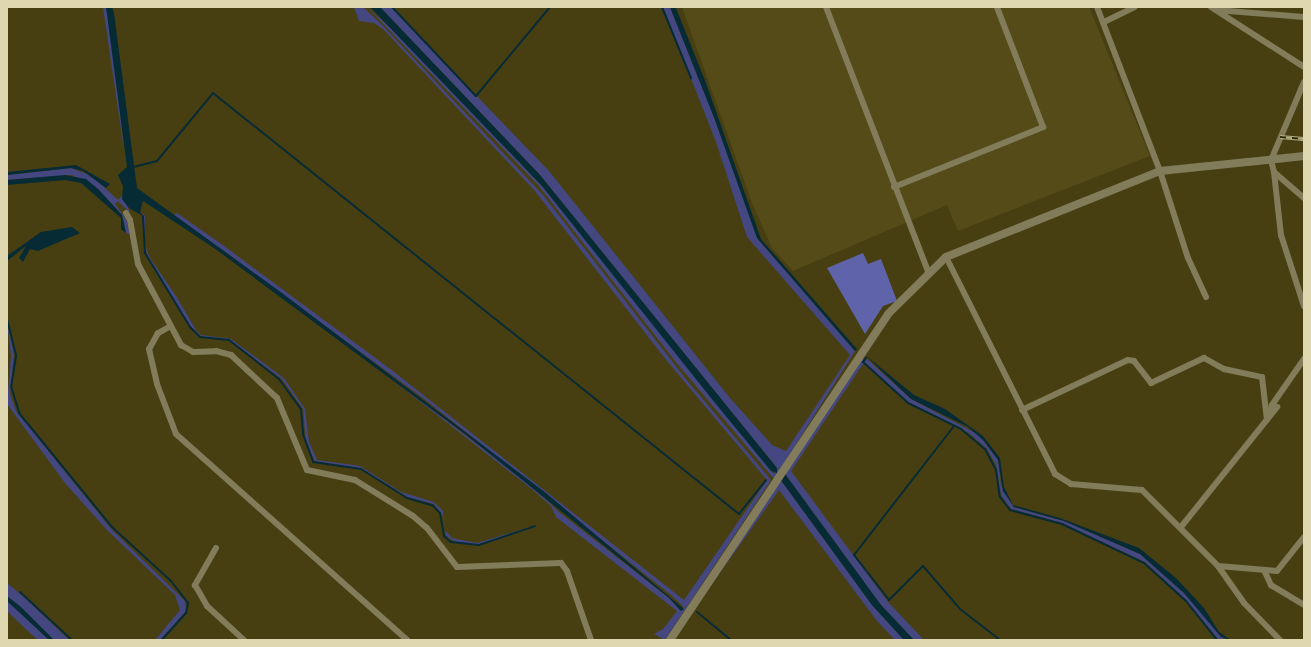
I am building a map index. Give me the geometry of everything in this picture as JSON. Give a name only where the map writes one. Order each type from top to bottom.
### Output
[{"type":"street","points":[[826,7],[894,187],[929,274]]},
{"type":"street","points":[[894,187],[1043,127],[997,7]]},
{"type":"street","points":[[1097,7],[1160,171],[1188,258],[1206,297]]},
{"type":"street","points":[[1104,22],[1135,7]]},
{"type":"street","points":[[1213,8],[1304,17]]},
{"type":"street","points":[[1213,8],[1304,67]]},
{"type":"street","points":[[1304,82],[1271,160],[1274,172],[1281,235],[1304,306]]},
{"type":"street","points":[[670,640],[888,314],[946,257],[1160,171],[1304,156]]},
{"type":"street","points":[[1274,172],[1304,198]]},
{"type":"street","points":[[126,213],[130,220],[138,264],[169,327],[186,349],[232,355],[277,398],[307,470],[355,480],[407,512],[427,528],[452,564],[457,567],[510,564],[531,567],[555,563],[564,566],[590,640]]},
{"type":"street","points":[[946,257],[1051,467],[1061,479],[1083,486],[1142,490],[1181,527],[1218,566],[1244,603],[1280,640]]},
{"type":"street","points":[[169,327],[158,333],[149,350],[157,384],[176,434],[408,640]]},
{"type":"street","points":[[1022,410],[1128,360],[1134,361],[1151,383],[1204,358],[1224,369],[1262,377],[1268,420]]},
{"type":"street","points":[[1268,420],[1272,405],[1304,359]]},
{"type":"street","points":[[1181,527],[1277,407]]},
{"type":"street","points":[[1218,566],[1277,572],[1304,537]]},
{"type":"street","points":[[216,548],[195,585],[207,606],[244,640]]},
{"type":"street","points":[[1264,570],[1272,585],[1304,605]]},
{"type":"shaded area","points":[[103,7],[106,7],[111,23],[124,150]]},
{"type":"shaded area","points":[[106,7],[112,7],[114,13],[137,188],[282,293],[546,493],[684,609],[681,611],[669,598],[465,434],[214,248],[143,201],[140,212],[143,216],[129,208],[122,199],[123,186],[118,175],[127,167]]},
{"type":"shaded area","points":[[354,7],[363,7],[383,26],[543,195],[685,378],[771,480],[665,640],[654,634],[663,629],[677,611],[556,517],[551,506],[533,490],[344,342],[533,487],[559,512],[669,598],[681,611],[684,607],[671,595],[423,398],[174,215],[177,213],[220,243],[389,368],[684,600],[767,480],[667,361],[534,190],[383,29],[374,23],[359,21]]},
{"type":"shaded area","points":[[367,7],[403,39],[542,186],[774,474],[777,468],[540,175],[380,7],[391,7],[549,171],[730,398],[772,445],[786,451],[850,355],[747,237],[716,142],[663,7],[670,7],[715,120],[757,238],[855,351],[774,479],[675,361],[538,185]]},
{"type":"shaded area","points":[[370,7],[380,7],[540,175],[777,468],[777,473],[771,471],[711,398],[542,186]]},
{"type":"shaded area","points":[[670,7],[676,8],[706,83],[761,239],[857,349],[855,351],[757,238],[715,120]]},
{"type":"shaded area","points":[[682,7],[1089,7],[1150,156],[958,231],[947,205],[793,271],[772,248],[752,203]]},
{"type":"shaded area","points":[[76,165],[110,184],[106,188],[83,171],[71,168],[7,175],[7,172]]},
{"type":"shaded area","points":[[71,168],[92,176],[118,200],[123,195],[130,213],[118,201],[115,204],[126,219],[130,234],[126,233],[122,215],[98,189],[72,175],[7,180],[7,175]]},
{"type":"shaded area","points":[[65,175],[86,179],[98,189],[122,215],[126,233],[121,229],[121,218],[81,183],[65,180],[7,185],[7,180]]},
{"type":"shaded area","points":[[140,210],[145,216],[145,245],[150,258],[176,296],[196,330],[201,335],[231,339],[284,378],[305,409],[309,442],[317,460],[360,466],[401,492],[434,502],[443,511],[445,528],[443,516],[434,504],[407,497],[362,469],[315,461],[306,444],[303,409],[282,379],[229,340],[202,337],[189,325],[148,257],[144,244],[144,216]]},
{"type":"shaded area","points":[[72,227],[80,233],[38,251],[30,249],[23,262],[19,258],[26,246],[7,261],[7,256],[41,232]]},
{"type":"shaded area","points":[[863,253],[868,264],[881,259],[897,301],[883,306],[865,334],[827,268]]},
{"type":"shaded area","points":[[7,322],[14,354],[10,394],[16,411],[112,530],[185,601],[186,611],[160,640],[155,640],[180,610],[175,595],[107,530],[65,483],[7,404],[11,356]]},
{"type":"shaded area","points":[[864,354],[914,395],[945,409],[983,436],[1000,458],[1004,487],[1013,505],[1060,518],[1139,548],[1176,578],[1204,608],[1219,632],[1231,640],[1221,637],[1184,593],[1140,554],[1064,521],[1014,507],[1003,491],[998,460],[984,441],[968,427],[911,399]]},
{"type":"shaded area","points":[[863,356],[863,364],[791,471],[888,602],[924,640],[914,640],[881,605],[785,474]]},
{"type":"shaded area","points":[[867,359],[911,399],[979,435],[998,460],[1001,486],[1014,507],[1064,521],[1140,554],[1184,593],[1225,640],[1218,639],[1186,600],[1145,562],[1062,523],[1011,509],[1001,495],[996,465],[987,449],[969,433],[908,402],[864,362]]},
{"type":"shaded area","points":[[785,474],[881,605],[914,640],[904,640],[872,605],[780,479]]},
{"type":"shaded area","points":[[780,479],[872,605],[904,640],[895,640],[877,621],[779,490],[672,640]]},
{"type":"shaded area","points":[[537,525],[478,545],[456,542],[446,536],[445,530],[452,538],[477,543]]},
{"type":"shaded area","points":[[7,583],[69,640],[54,640],[7,596]]},
{"type":"shaded area","points":[[7,596],[21,607],[54,640],[49,640],[7,601]]},
{"type":"shaded area","points":[[7,601],[49,640],[38,640],[30,633],[7,611]]},
{"type":"waterway","points":[[392,7],[476,96],[550,7]]},
{"type":"waterway","points":[[662,7],[691,78]]},
{"type":"waterway","points":[[133,167],[157,161],[213,93],[739,514],[766,480]]},
{"type":"waterway","points":[[143,216],[145,253],[190,327],[200,337],[229,340],[279,379],[301,409],[303,434],[313,462],[361,469],[407,498],[432,505],[440,513],[444,536],[451,542],[479,545],[535,526]]},
{"type":"waterway","points":[[7,319],[16,356],[11,386],[19,413],[112,527],[171,581],[188,603],[186,613],[162,640]]},
{"type":"waterway","points":[[866,358],[863,362],[908,403],[961,429],[985,449],[996,470],[1000,497],[1010,510],[1062,524],[1144,563],[1186,601],[1217,640]]},
{"type":"waterway","points":[[954,426],[854,555],[889,600],[923,566],[960,609],[1000,640]]},
{"type":"waterway","points":[[20,592],[72,640]]},
{"type":"waterway","points":[[697,612],[731,640]]},
{"type":"railway","points":[[1280,137],[1304,139]]}]
